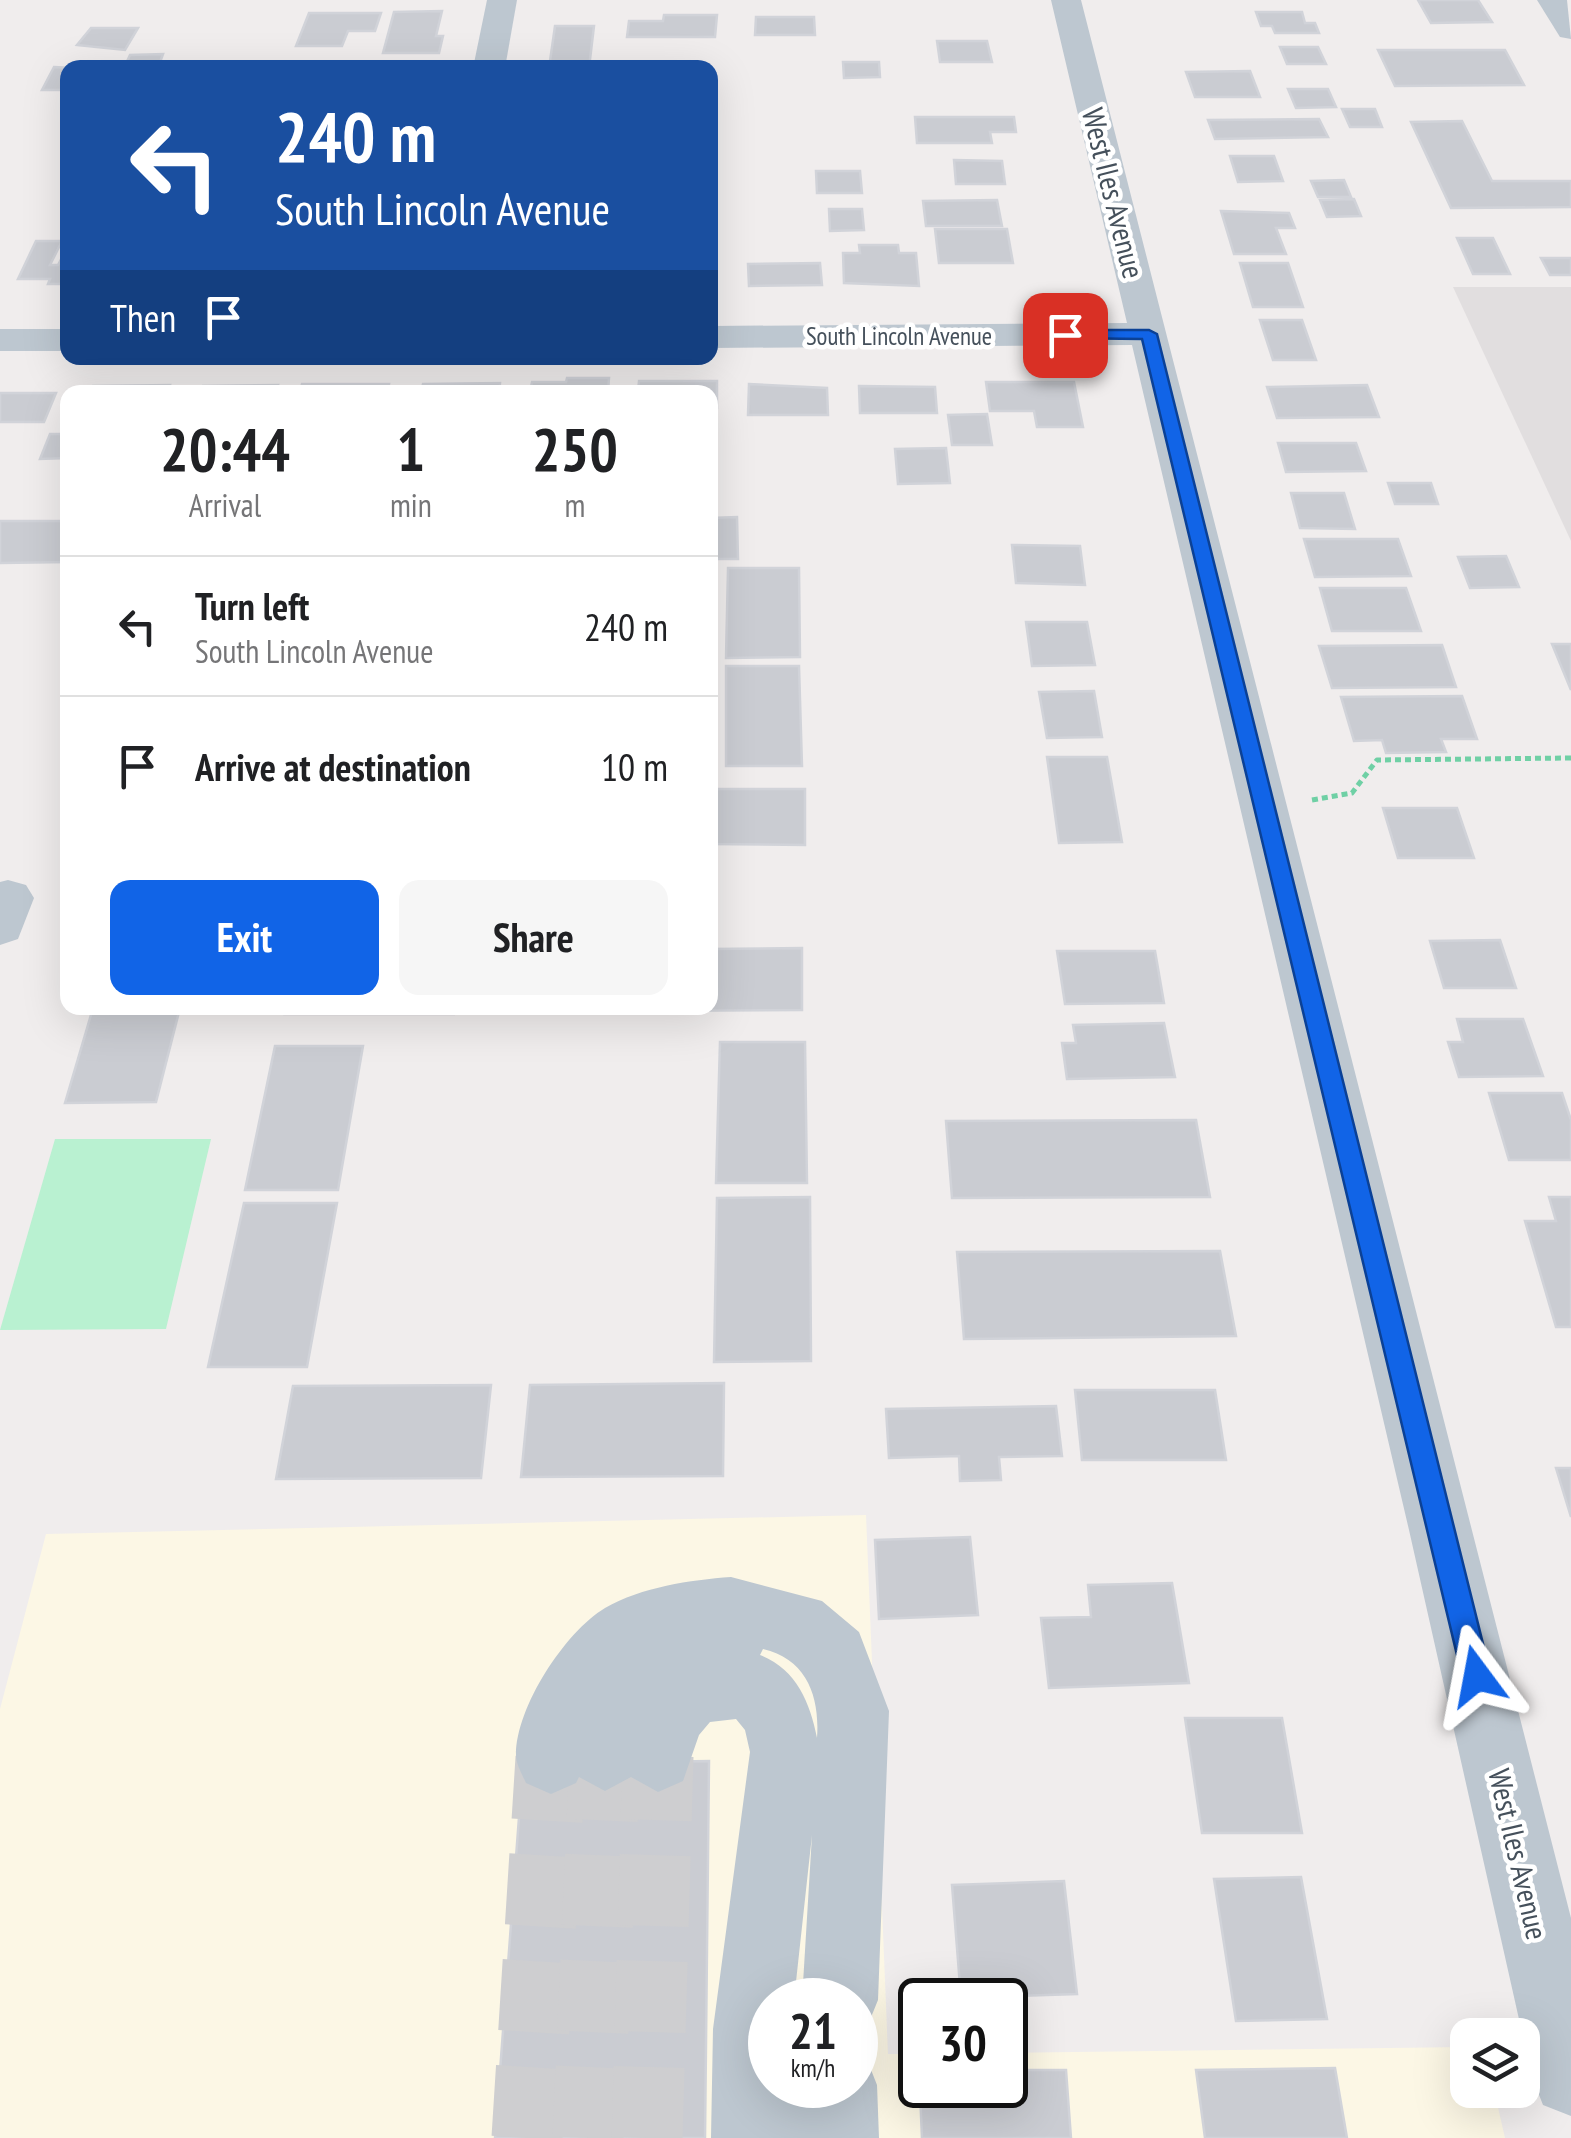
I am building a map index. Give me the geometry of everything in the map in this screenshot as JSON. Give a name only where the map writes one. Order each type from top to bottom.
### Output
[{"type":"street","points":[[491,60],[502,0]]},
{"type":"street","name":"West Iles Avenue","points":[[1066,0],[1442,1530],[1571,2077]]},
{"type":"street","points":[[1552,0],[1571,30]]},
{"type":"street","name":"South Lincoln Avenue","points":[[718,337],[1149,334]]},
{"type":"street","points":[[0,340],[60,340]]},
{"type":"street","points":[[605,1756],[556,1724],[586,1674],[628,1632],[687,1613],[731,1609],[798,1624],[835,1656],[854,1711],[841,1978]]},
{"type":"street","points":[[605,1756],[616,1714],[649,1669],[706,1646],[752,1650],[788,1672],[814,1711],[819,1759],[804,1978]]},
{"type":"street","points":[[605,1756],[667,1716],[684,1694],[714,1685],[751,1685],[776,1713],[785,1752],[752,2029],[752,2138]]},
{"type":"street","points":[[800,2108],[800,2138]]},
{"type":"street","points":[[838,2108],[839,2138]]},
{"type":"path","points":[[1306,800],[1338,800],[1354,794],[1377,760],[1571,758]]},
{"type":"shaded area","points":[[1453,287],[1571,287],[1571,541]]},
{"type":"shaded area","points":[[866,1515],[888,2054],[898,2054],[898,2108],[1028,2108],[1028,2053],[1450,2047],[1450,2108],[1498,2108],[1505,2138],[0,2138],[0,1709],[46,1534]]},
{"type":"green space","points":[[55,1139],[211,1139],[166,1329],[0,1330]]},
{"type":"building","points":[[1418,0],[1478,0],[1492,22],[1431,23]]},
{"type":"building","points":[[442,11],[436,36],[443,36],[439,53],[383,53],[394,12]]},
{"type":"building","points":[[1256,12],[1302,12],[1305,23],[1315,23],[1319,33],[1275,33],[1272,26],[1261,26]]},
{"type":"building","points":[[309,13],[381,13],[375,31],[348,31],[342,46],[296,46]]},
{"type":"building","points":[[664,15],[717,15],[715,37],[627,37],[629,21],[663,21]]},
{"type":"building","points":[[756,17],[814,17],[815,35],[755,35]]},
{"type":"building","points":[[555,26],[594,26],[590,60],[550,60]]},
{"type":"building","points":[[91,28],[138,28],[125,50],[77,45]]},
{"type":"building","points":[[937,41],[987,41],[992,62],[940,62]]},
{"type":"building","points":[[1280,47],[1318,47],[1326,64],[1287,64]]},
{"type":"building","points":[[1378,50],[1505,50],[1524,85],[1395,86]]},
{"type":"building","points":[[163,54],[161,60],[128,60],[130,55]]},
{"type":"building","points":[[843,62],[879,62],[880,77],[844,78]]},
{"type":"building","points":[[54,67],[60,67],[60,90],[42,90]]},
{"type":"building","points":[[1250,71],[1260,97],[1195,97],[1186,72]]},
{"type":"building","points":[[1288,89],[1328,89],[1336,107],[1296,108]]},
{"type":"building","points":[[1342,109],[1375,109],[1382,127],[1350,127]]},
{"type":"building","points":[[915,117],[1014,117],[1016,132],[990,132],[992,143],[917,143]]},
{"type":"building","points":[[1319,119],[1328,137],[1215,139],[1208,120]]},
{"type":"building","points":[[1462,121],[1492,181],[1571,181],[1571,207],[1451,208],[1411,122]]},
{"type":"building","points":[[1230,156],[1274,156],[1283,181],[1238,182]]},
{"type":"building","points":[[954,160],[1002,161],[1005,184],[956,184]]},
{"type":"building","points":[[816,171],[860,171],[862,193],[817,193]]},
{"type":"building","points":[[1344,180],[1351,197],[1318,197],[1311,181]]},
{"type":"building","points":[[1354,199],[1361,216],[1327,217],[1320,200]]},
{"type":"building","points":[[997,200],[1002,226],[926,226],[923,201]]},
{"type":"building","points":[[829,209],[862,209],[864,230],[830,231]]},
{"type":"building","points":[[1221,211],[1289,213],[1295,228],[1276,228],[1286,254],[1234,254]]},
{"type":"building","points":[[935,229],[1007,229],[1013,263],[939,263]]},
{"type":"building","points":[[1457,238],[1493,238],[1510,274],[1473,274]]},
{"type":"building","points":[[36,241],[60,241],[50,265],[60,261],[60,284],[48,284],[50,279],[18,279]]},
{"type":"building","points":[[859,245],[898,245],[899,253],[916,253],[919,286],[844,283],[843,253],[860,253]]},
{"type":"building","points":[[1541,258],[1571,258],[1571,275],[1550,275]]},
{"type":"building","points":[[820,263],[822,285],[749,286],[748,264]]},
{"type":"building","points":[[1240,263],[1288,263],[1303,307],[1253,307]]},
{"type":"building","points":[[1260,320],[1302,320],[1316,360],[1273,360]]},
{"type":"building","points":[[567,378],[609,378],[608,385],[531,385],[566,382]]},
{"type":"building","points":[[639,381],[717,381],[717,385],[639,385]]},
{"type":"building","points":[[986,382],[1074,382],[1083,427],[1037,427],[1034,411],[990,411]]},
{"type":"building","points":[[500,383],[500,385],[423,384]]},
{"type":"building","points":[[302,384],[389,384],[389,385]]},
{"type":"building","points":[[749,384],[827,388],[828,415],[748,415]]},
{"type":"building","points":[[1367,385],[1379,417],[1277,418],[1267,387]]},
{"type":"building","points":[[859,386],[935,387],[937,413],[860,413]]},
{"type":"building","points":[[0,393],[56,393],[44,422],[0,422]]},
{"type":"building","points":[[987,414],[992,445],[952,445],[948,415]]},
{"type":"building","points":[[50,434],[60,434],[60,458],[40,459]]},
{"type":"building","points":[[1278,443],[1356,443],[1366,471],[1286,472]]},
{"type":"building","points":[[946,448],[950,483],[898,484],[895,449]]},
{"type":"building","points":[[1388,483],[1431,483],[1438,504],[1395,504]]},
{"type":"building","points":[[1291,493],[1344,493],[1355,529],[1300,528]]},
{"type":"building","points":[[737,517],[738,559],[718,559],[718,518]]},
{"type":"building","points":[[0,521],[60,521],[60,562],[0,563]]},
{"type":"building","points":[[1304,539],[1398,539],[1411,576],[1315,577]]},
{"type":"building","points":[[1012,545],[1080,546],[1085,585],[1016,583]]},
{"type":"building","points":[[1506,556],[1519,587],[1470,588],[1458,557]]},
{"type":"building","points":[[728,568],[799,568],[800,657],[726,658]]},
{"type":"building","points":[[1320,588],[1406,588],[1421,631],[1332,631]]},
{"type":"building","points":[[1026,622],[1087,622],[1095,665],[1032,666]]},
{"type":"building","points":[[1552,644],[1571,644],[1571,690]]},
{"type":"building","points":[[1442,645],[1456,687],[1332,688],[1319,646]]},
{"type":"building","points":[[726,666],[799,666],[802,766],[726,766]]},
{"type":"building","points":[[1094,691],[1102,737],[1047,738],[1039,692]]},
{"type":"building","points":[[1462,696],[1477,739],[1441,739],[1446,752],[1386,753],[1382,740],[1354,741],[1341,697]]},
{"type":"building","points":[[1047,757],[1107,757],[1122,842],[1059,843]]},
{"type":"building","points":[[718,789],[805,789],[805,845],[718,844]]},
{"type":"building","points":[[1383,808],[1457,808],[1474,858],[1398,858]]},
{"type":"building","points":[[1500,940],[1516,988],[1444,988],[1430,941]]},
{"type":"building","points":[[802,948],[802,1010],[718,1011],[718,949]]},
{"type":"building","points":[[1057,951],[1155,951],[1164,1003],[1065,1004]]},
{"type":"building","points":[[91,1015],[178,1015],[156,1102],[65,1103]]},
{"type":"building","points":[[1457,1019],[1523,1019],[1543,1076],[1459,1077],[1448,1042],[1463,1042]]},
{"type":"building","points":[[1164,1023],[1175,1077],[1067,1079],[1062,1043],[1076,1043],[1073,1025]]},
{"type":"building","points":[[720,1042],[805,1042],[807,1183],[716,1183]]},
{"type":"building","points":[[275,1046],[363,1046],[338,1190],[245,1190]]},
{"type":"building","points":[[1489,1093],[1562,1093],[1571,1120],[1571,1160],[1509,1160]]},
{"type":"building","points":[[1196,1120],[1210,1197],[952,1198],[946,1121]]},
{"type":"building","points":[[810,1197],[811,1361],[714,1362],[717,1198]]},
{"type":"building","points":[[1549,1197],[1571,1197],[1571,1327],[1556,1327],[1525,1221],[1556,1221]]},
{"type":"building","points":[[244,1203],[337,1203],[307,1367],[208,1367]]},
{"type":"building","points":[[1220,1251],[1236,1336],[964,1339],[957,1252]]},
{"type":"building","points":[[724,1383],[723,1476],[521,1477],[530,1385]]},
{"type":"building","points":[[491,1385],[481,1478],[276,1479],[293,1386]]},
{"type":"building","points":[[1075,1390],[1215,1390],[1226,1460],[1082,1460]]},
{"type":"building","points":[[1056,1406],[1062,1456],[999,1457],[1001,1480],[960,1481],[959,1456],[889,1458],[886,1409]]},
{"type":"building","points":[[1556,1468],[1571,1468],[1571,1517]]},
{"type":"building","points":[[970,1537],[978,1615],[879,1619],[875,1540]]},
{"type":"building","points":[[1172,1583],[1189,1683],[1049,1688],[1041,1618],[1091,1617],[1088,1585]]},
{"type":"building","points":[[1185,1718],[1282,1718],[1302,1833],[1202,1833]]},
{"type":"building","points":[[709,1761],[705,2138],[495,2138],[523,1764]]},
{"type":"building","points":[[1301,1877],[1327,2019],[1236,2021],[1214,1879]]},
{"type":"building","points":[[1064,1881],[1077,1994],[1028,1996],[1028,1978],[959,1978],[952,1885]]},
{"type":"building","points":[[1335,2068],[1347,2138],[1205,2138],[1196,2070]]},
{"type":"building","points":[[1028,2070],[1066,2070],[1071,2138],[922,2138],[921,2108],[1028,2108]]},
{"type":"tunnel","points":[[588,2138],[605,1755]]},
{"type":"tunnel","points":[[647,2138],[658,1756]]},
{"type":"tunnel","points":[[527,2138],[551,1758]]},
{"type":"route","points":[[1065,335],[1149,334],[1477,1676]]}]
